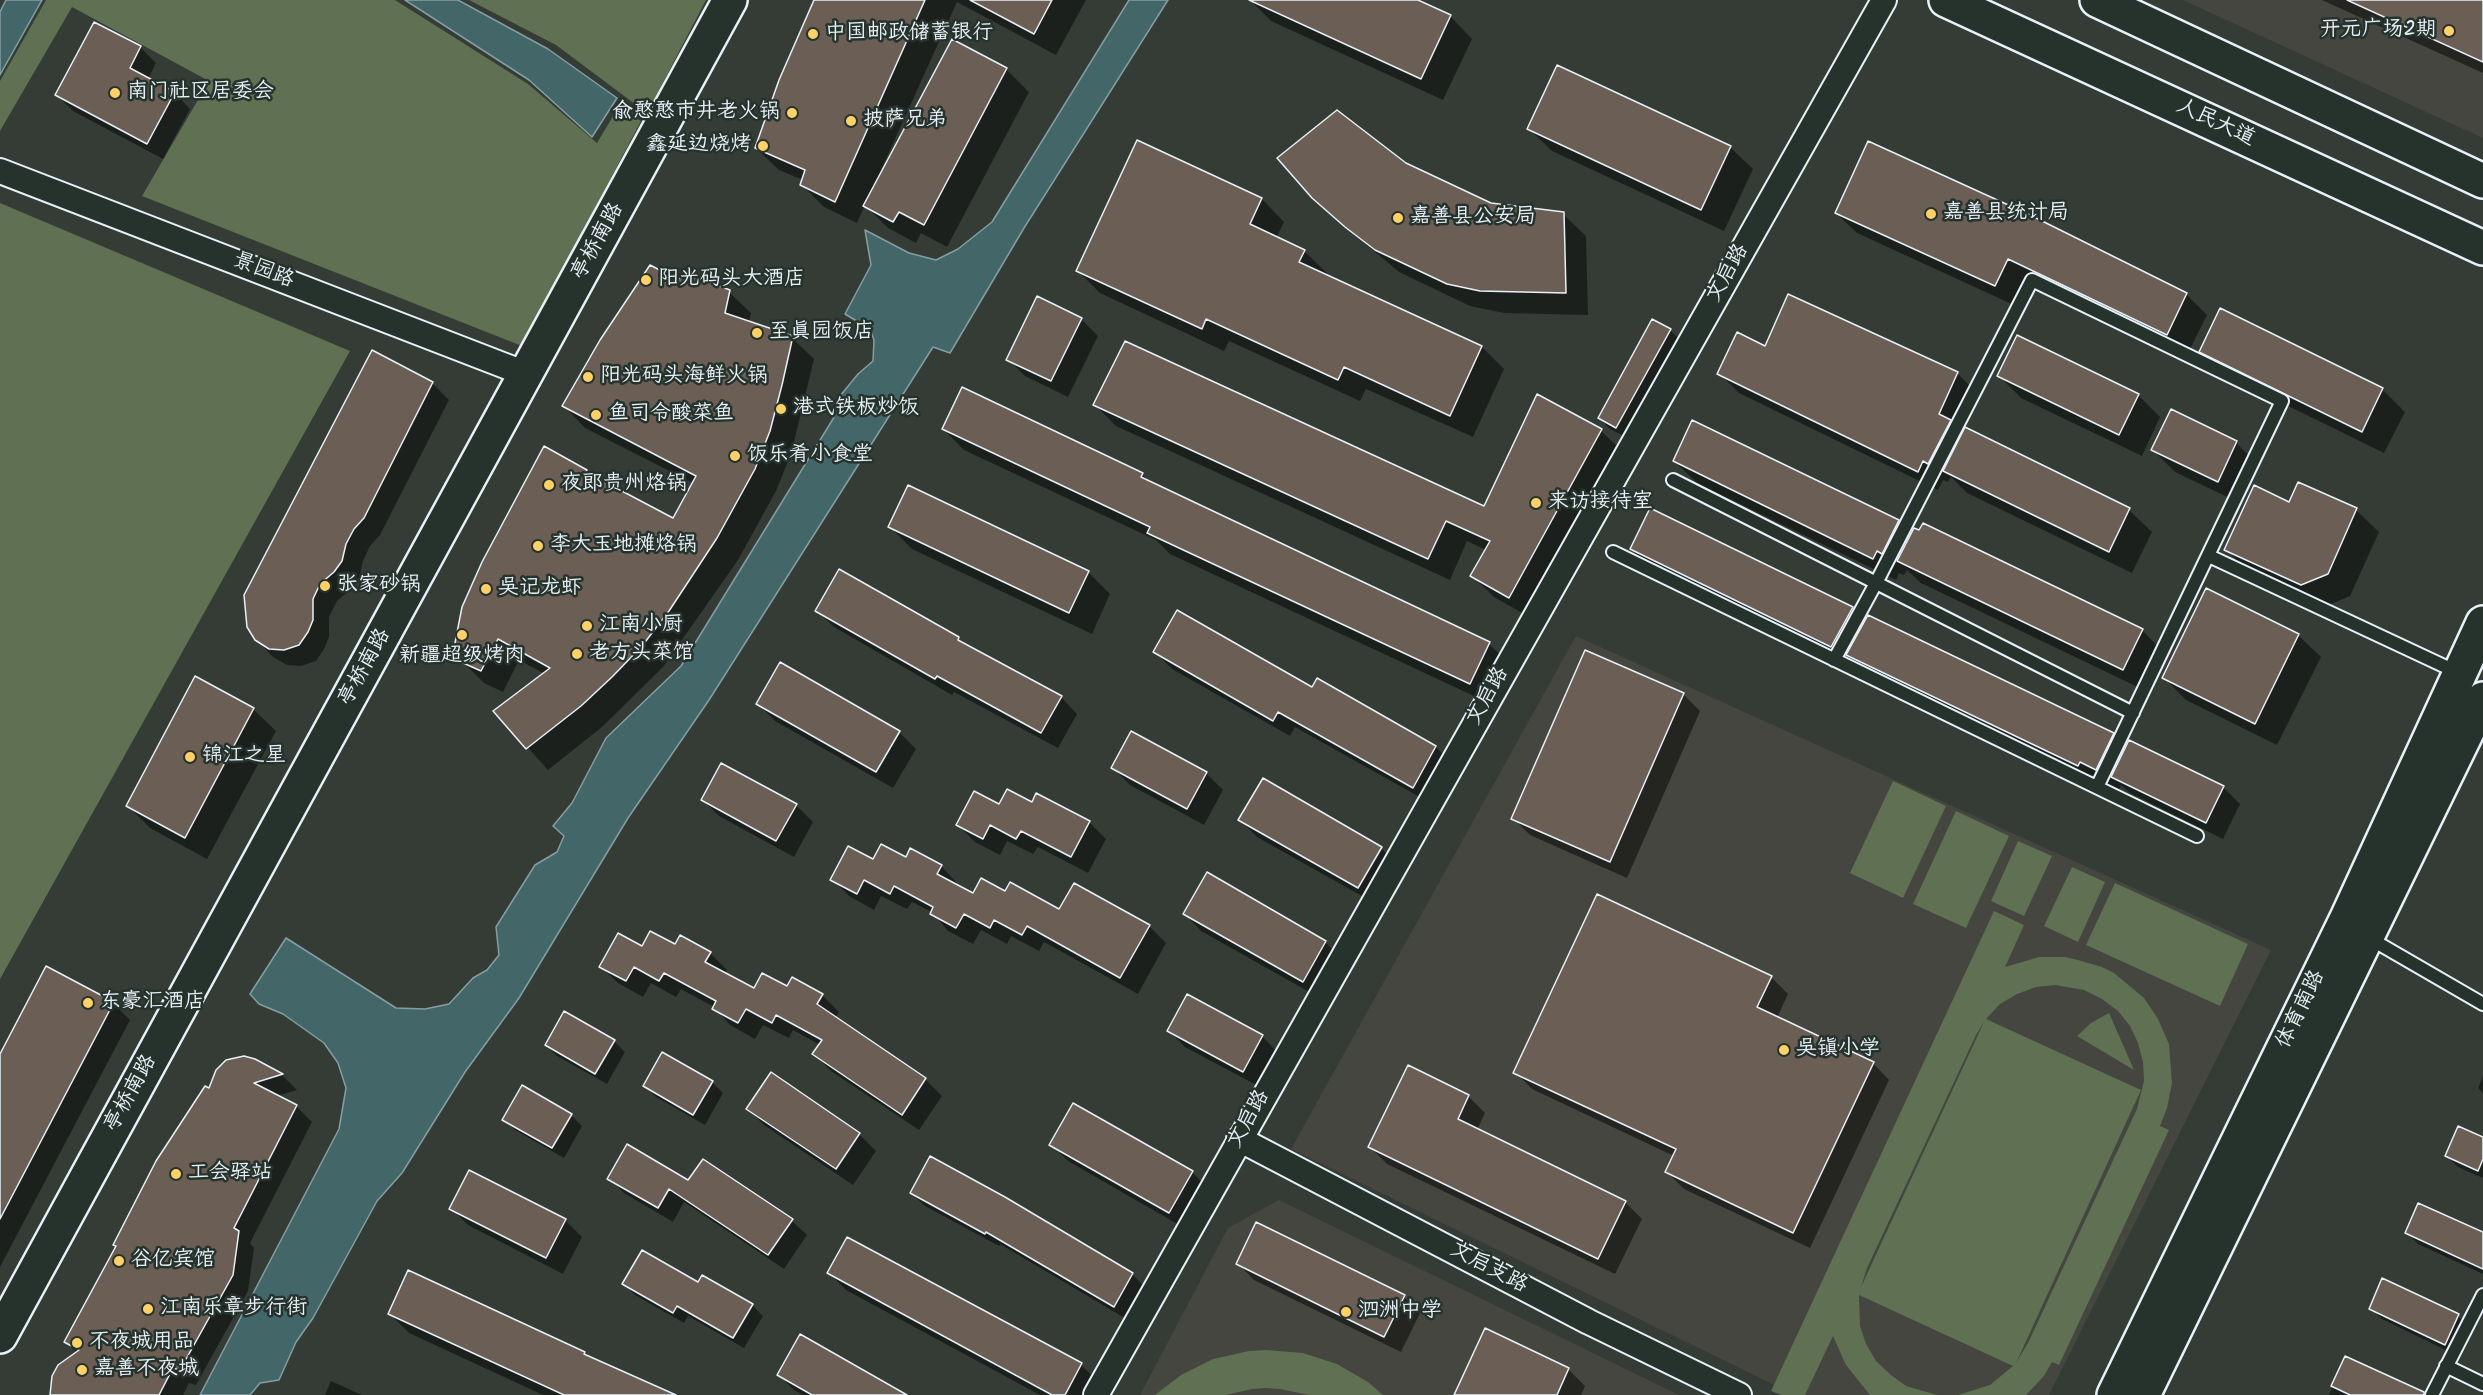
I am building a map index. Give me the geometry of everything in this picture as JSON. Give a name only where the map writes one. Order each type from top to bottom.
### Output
[{"type":"main road","name":"亭桥南路","points":[[0,1335],[730,0]]},
{"type":"main road","name":"人民大道","points":[[1946,0],[2483,248]]},
{"type":"main road","points":[[2097,0],[2483,182]]},
{"type":"main road","name":"体育南路","points":[[2114,1395],[2348,916],[2483,623]]},
{"type":"main road","name":"体育南路","points":[[2143,1395],[2483,699]]},
{"type":"street","name":"文启路","points":[[1096,1395],[1884,0]]},
{"type":"street","name":"景园路","points":[[0,171],[526,374]]},
{"type":"street","name":"文启支路","points":[[1239,1139],[1589,1322],[1739,1395]]},
{"type":"lane","points":[[1834,660],[2032,280],[2282,401],[2097,787]]},
{"type":"lane","points":[[1673,480],[2133,713]]},
{"type":"lane","points":[[1613,552],[2197,836]]},
{"type":"lane","points":[[2209,556],[2460,674]]},
{"type":"lane","points":[[2368,937],[2483,1004]]},
{"type":"lane","points":[[2432,1395],[2483,1294]]},
{"type":"lane","points":[[2446,1366],[2483,1384]]},
{"type":"shaded area","points":[[2183,0],[2483,0],[2483,138]]},
{"type":"shaded area","name":"吴镇小学","points":[[1576,636],[2271,950],[2049,1395],[1795,1395],[1291,1149]]},
{"type":"shaded area","name":"泗洲中学","points":[[1279,1200],[1679,1395],[1140,1395],[1228,1228]]},
{"type":"green space","points":[[46,0],[395,0],[528,84],[597,143],[618,108],[641,121],[522,346],[142,196],[209,81],[72,7],[0,131],[0,81]]},
{"type":"green space","points":[[469,0],[706,0],[647,113],[556,45]]},
{"type":"green space","points":[[0,203],[350,351],[0,979]]},
{"type":"green space","points":[[1893,781],[1946,806],[1903,898],[1850,873]]},
{"type":"green space","points":[[1956,811],[2009,836],[1966,928],[1913,904]]},
{"type":"green space","points":[[2018,841],[2052,856],[2024,916],[1991,901]]},
{"type":"green space","points":[[2072,867],[2105,882],[2078,942],[2044,926]]},
{"type":"green space","points":[[2115,883],[2248,944],[2220,1006],[2086,945]]},
{"type":"green space","points":[[1994,911],[2024,925],[2005,967],[2039,957],[2065,957],[2102,967],[2114,973],[2144,998],[2158,1019],[2169,1044],[2172,1083],[2167,1108],[2160,1126],[2169,1130],[2059,1365],[2052,1362],[2044,1376],[2026,1395],[1958,1395],[1990,1385],[2013,1366],[1859,1295],[1860,1326],[1866,1344],[1876,1361],[1906,1386],[1937,1395],[1870,1395],[1846,1365],[1833,1336],[1805,1395],[1781,1395],[1771,1391]],"holes":[[[2055,985],[2084,990],[2102,999],[2118,1011],[2130,1026],[2138,1043],[2143,1062],[2144,1081],[2137,1109],[2028,1343],[2016,1363],[2141,1090],[1986,1019],[2000,1004],[2017,994],[2036,987]],[[1984,1022],[1861,1287],[1867,1268]]]},
{"type":"green space","points":[[2109,1013],[2134,1070],[2077,1036],[2091,1023]]},
{"type":"green space","points":[[1249,1351],[1303,1353],[1337,1364],[1368,1382],[1383,1395],[1309,1395],[1265,1388],[1226,1395],[1155,1395],[1181,1375],[1213,1359]]},
{"type":"water","points":[[6,0],[42,0],[0,75],[0,12]]},
{"type":"water","points":[[405,0],[458,0],[548,49],[617,98],[592,137],[529,80]]},
{"type":"water","points":[[1129,0],[1168,0],[1024,228],[950,353],[933,347],[709,700],[628,818],[519,998],[465,1072],[402,1173],[377,1201],[313,1318],[296,1342],[279,1380],[260,1383],[250,1395],[200,1395],[339,1129],[346,1088],[338,1063],[324,1043],[283,1014],[259,1004],[250,994],[286,938],[396,1008],[425,1009],[449,1004],[473,978],[487,970],[499,955],[496,927],[535,865],[557,852],[564,836],[553,826],[572,803],[606,738],[681,666],[833,419],[840,396],[858,374],[873,361],[874,340],[870,329],[845,314],[871,265],[865,230],[909,253],[936,260],[958,249],[992,222]]},
{"type":"building","points":[[814,0],[925,0],[835,202],[800,185],[805,170],[755,148],[779,80]]},
{"type":"building","points":[[970,0],[1052,0],[1034,34]]},
{"type":"building","points":[[1249,0],[1418,0],[1451,15],[1421,79]]},
{"type":"building","name":"开元广场2期","points":[[2347,0],[2483,0],[2483,62]]},
{"type":"building","name":"南门社区居委会","points":[[94,22],[141,46],[130,68],[175,92],[147,144],[55,95]]},
{"type":"building","points":[[952,39],[1007,68],[924,225],[899,212],[893,222],[863,206]]},
{"type":"building","points":[[1557,65],[1731,146],[1701,210],[1527,129]]},
{"type":"building","points":[[1337,110],[1406,163],[1491,203],[1564,212],[1566,293],[1480,291],[1447,284],[1375,250],[1345,227],[1312,198],[1277,158]]},
{"type":"building","points":[[1137,140],[1262,198],[1250,224],[1305,250],[1299,262],[1482,346],[1450,416],[1344,367],[1338,380],[1206,319],[1202,329],[1076,271]]},
{"type":"building","name":"嘉善县统计局","points":[[1868,141],[2028,214],[2187,293],[2167,335],[2008,259],[1995,286],[1835,213]]},
{"type":"building","points":[[650,265],[675,278],[698,278],[730,290],[725,313],[793,336],[782,385],[770,431],[755,469],[717,538],[669,611],[642,646],[612,677],[581,706],[526,749],[493,711],[550,668],[498,639],[481,671],[461,662],[454,648],[462,607],[482,562],[544,446],[587,470],[586,472],[673,518],[696,476],[562,406],[600,340]]},
{"type":"building","points":[[1788,294],[1958,372],[1939,414],[1951,420],[1928,464],[1923,461],[1918,472],[1717,374],[1737,332],[1765,346]]},
{"type":"building","points":[[1037,296],[1082,318],[1051,381],[1006,360]]},
{"type":"building","points":[[2220,308],[2383,388],[2362,432],[2199,352]]},
{"type":"building","points":[[1652,319],[1671,329],[1616,428],[1598,418]]},
{"type":"building","points":[[2017,335],[2139,394],[2119,435],[1997,376]]},
{"type":"building","points":[[1125,341],[1484,506],[1537,394],[1602,429],[1509,598],[1470,576],[1490,541],[1446,521],[1428,559],[1093,405]]},
{"type":"building","points":[[372,350],[433,382],[364,518],[354,529],[346,544],[342,561],[334,572],[320,584],[313,599],[313,620],[308,632],[299,645],[284,650],[269,649],[255,640],[247,627],[244,595]]},
{"type":"building","points":[[962,387],[1143,473],[1141,477],[1490,642],[1470,684],[1147,533],[1150,527],[942,429]]},
{"type":"building","points":[[2171,409],[2237,441],[2218,482],[2151,450]]},
{"type":"building","points":[[1692,420],[1899,520],[1882,554],[1877,551],[1873,559],[1673,461]]},
{"type":"building","points":[[1965,427],[2130,508],[2109,552],[1943,471]]},
{"type":"building","points":[[2298,482],[2357,508],[2328,574],[2301,585],[2224,550],[2254,485],[2289,502]]},
{"type":"building","points":[[908,485],[1089,571],[1069,613],[888,527]]},
{"type":"building","points":[[1650,508],[1853,607],[1831,647],[1630,549]]},
{"type":"building","points":[[1923,523],[2143,629],[2123,670],[1897,561],[1914,528],[1919,530]]},
{"type":"building","points":[[839,569],[959,637],[958,640],[1062,696],[1041,733],[937,676],[935,679],[815,611]]},
{"type":"building","points":[[2206,588],[2299,634],[2255,724],[2162,678]]},
{"type":"building","points":[[1177,610],[1312,687],[1317,678],[1436,746],[1413,788],[1278,712],[1273,721],[1153,652]]},
{"type":"building","points":[[1868,615],[2114,733],[2096,770],[2080,762],[2078,766],[1846,655]]},
{"type":"building","points":[[1585,650],[1684,693],[1610,862],[1511,819]]},
{"type":"building","points":[[780,662],[900,731],[876,772],[756,704]]},
{"type":"building","name":"锦江之星","points":[[195,676],[254,708],[185,838],[126,806]]},
{"type":"building","points":[[1131,731],[1207,772],[1187,809],[1111,768]]},
{"type":"building","points":[[2129,740],[2224,786],[2206,823],[2111,777]]},
{"type":"building","points":[[721,763],[797,804],[776,841],[701,800]]},
{"type":"building","points":[[1263,778],[1382,847],[1358,888],[1238,820]]},
{"type":"building","points":[[1007,789],[1032,802],[1036,793],[1090,821],[1071,857],[1021,831],[1016,839],[990,825],[983,839],[956,825],[974,791],[999,804]]},
{"type":"building","points":[[881,844],[906,857],[910,848],[942,865],[937,874],[973,893],[981,878],[1005,891],[1010,882],[1059,909],[1074,883],[1150,925],[1120,978],[1027,926],[1022,935],[994,920],[990,928],[964,914],[956,928],[930,914],[933,907],[894,886],[890,894],[864,880],[857,894],[830,880],[848,846],[873,859]]},
{"type":"building","points":[[1207,872],[1326,941],[1303,982],[1183,914]]},
{"type":"building","points":[[1597,894],[1772,976],[1757,1007],[1874,1062],[1793,1233],[1665,1172],[1676,1149],[1513,1073]]},
{"type":"building","points":[[650,931],[675,944],[680,935],[711,952],[705,962],[754,988],[762,973],[787,986],[792,977],[823,994],[817,1004],[926,1078],[902,1115],[812,1054],[822,1040],[776,1015],[772,1023],[746,1009],[738,1023],[712,1009],[716,1001],[664,973],[659,981],[634,967],[626,981],[599,967],[618,933],[642,946]]},
{"type":"building","points":[[46,966],[114,1002],[0,1219],[0,1054]]},
{"type":"building","points":[[1187,994],[1263,1035],[1243,1072],[1167,1031]]},
{"type":"building","points":[[564,1011],[615,1040],[595,1074],[545,1045]]},
{"type":"building","points":[[662,1052],[713,1081],[693,1115],[643,1086]]},
{"type":"building","points":[[244,1056],[255,1059],[283,1074],[254,1083],[297,1105],[234,1228],[239,1231],[233,1275],[180,1370],[173,1368],[159,1395],[50,1395],[52,1376],[58,1365],[79,1350],[64,1342],[116,1246],[113,1245],[156,1161],[205,1086],[209,1088],[216,1070],[226,1060]]},
{"type":"building","points":[[1408,1065],[1469,1095],[1458,1119],[1626,1201],[1598,1259],[1368,1147]]},
{"type":"building","points":[[771,1072],[860,1133],[836,1169],[746,1109]]},
{"type":"building","points":[[522,1085],[572,1114],[552,1148],[502,1120]]},
{"type":"building","points":[[1073,1103],[1193,1171],[1169,1213],[1049,1145]]},
{"type":"building","points":[[2458,1126],[2483,1137],[2483,1159],[2478,1171],[2445,1156]]},
{"type":"building","points":[[627,1144],[688,1180],[703,1159],[793,1219],[768,1255],[669,1189],[658,1208],[607,1179]]},
{"type":"building","points":[[930,1156],[1005,1197],[1133,1273],[1114,1307],[986,1232],[985,1234],[910,1193]]},
{"type":"building","points":[[469,1170],[566,1219],[546,1258],[449,1209]]},
{"type":"building","points":[[2418,1203],[2483,1232],[2483,1269],[2405,1233]]},
{"type":"building","points":[[1256,1222],[1405,1295],[1384,1337],[1236,1264]]},
{"type":"building","points":[[847,1237],[1082,1363],[1065,1395],[1052,1395],[827,1273]]},
{"type":"building","points":[[642,1250],[698,1282],[702,1275],[753,1304],[733,1338],[677,1306],[673,1313],[622,1284]]},
{"type":"building","points":[[408,1270],[676,1395],[564,1395],[388,1314]]},
{"type":"building","points":[[2382,1278],[2459,1314],[2445,1345],[2369,1309]]},
{"type":"building","points":[[1485,1328],[1569,1368],[1557,1395],[1454,1395]]},
{"type":"building","points":[[800,1334],[907,1395],[812,1395],[777,1375]]},
{"type":"building","points":[[2345,1356],[2424,1392],[2424,1395],[2350,1395],[2331,1386]]},
{"type":"place","name":"开元广场2期","points":[[2449,31]]},
{"type":"place","name":"中国邮政储蓄银行","points":[[813,34]]},
{"type":"place","name":"南门社区居委会","points":[[115,93]]},
{"type":"place","name":"俞憨憨市井老火锅","points":[[792,113]]},
{"type":"place","name":"披萨兄弟","points":[[851,121]]},
{"type":"place","name":"鑫延边烧烤","points":[[763,146]]},
{"type":"place","name":"嘉善县统计局","points":[[1931,214]]},
{"type":"place","name":"嘉善县公安局","points":[[1398,218]]},
{"type":"place","name":"阳光码头大酒店","points":[[646,280]]},
{"type":"place","name":"至真园饭店","points":[[757,333]]},
{"type":"place","name":"阳光码头海鲜火锅","points":[[588,377]]},
{"type":"place","name":"港式铁板炒饭","points":[[781,409]]},
{"type":"place","name":"鱼司令酸菜鱼","points":[[596,415]]},
{"type":"place","name":"饭乐肴小食堂","points":[[735,456]]},
{"type":"place","name":"夜郎贵州烙锅","points":[[549,485]]},
{"type":"place","name":"来访接待室","points":[[1536,503]]},
{"type":"place","name":"李大玉地摊烙锅","points":[[538,546]]},
{"type":"place","name":"张家砂锅","points":[[325,586]]},
{"type":"place","name":"吴记龙虾","points":[[486,589]]},
{"type":"place","name":"江南小厨","points":[[587,626]]},
{"type":"place","name":"新疆超级烤肉","points":[[462,635]]},
{"type":"place","name":"老方头菜馆","points":[[577,654]]},
{"type":"place","name":"锦江之星","points":[[190,757]]},
{"type":"place","name":"东豪汇酒店","points":[[88,1003]]},
{"type":"place","name":"吴镇小学","points":[[1784,1050]]},
{"type":"place","name":"工会驿站","points":[[176,1174]]},
{"type":"place","name":"谷亿宾馆","points":[[119,1261]]},
{"type":"place","name":"江南乐章步行街","points":[[148,1309]]},
{"type":"place","name":"泗洲中学","points":[[1346,1312]]},
{"type":"place","name":"不夜城用品","points":[[77,1343]]},
{"type":"place","name":"嘉善不夜城","points":[[82,1370]]}]
